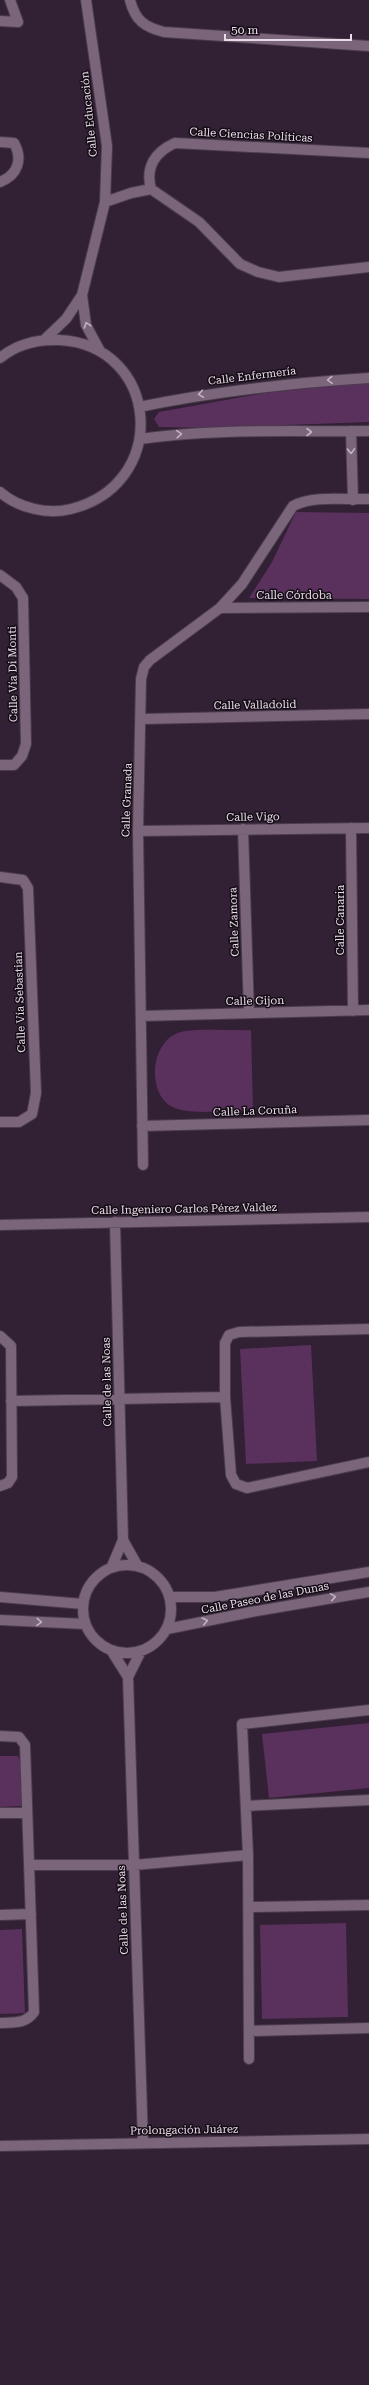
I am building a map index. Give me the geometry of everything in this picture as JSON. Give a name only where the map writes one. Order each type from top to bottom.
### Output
[{"type":"street","points":[[0,21],[18,22],[10,0]]},
{"type":"street","name":"Calle Educación","points":[[45,339],[66,319],[82,295],[104,202],[107,146],[86,0]]},
{"type":"street","points":[[130,0],[133,14],[139,22],[148,28],[164,32],[369,46]]},
{"type":"street","points":[[0,142],[14,143],[18,150],[19,159],[16,170],[9,178],[0,182]]},
{"type":"street","name":"Calle Ciencias Políticas","points":[[151,189],[148,180],[150,165],[163,149],[175,144],[369,153]]},
{"type":"street","points":[[104,202],[131,192],[151,189],[199,222],[240,264],[258,272],[287,276],[369,267]]},
{"type":"street","name":"Calle Educación","points":[[82,295],[86,325],[100,351]]},
{"type":"street","points":[[0,358],[26,343],[45,339],[73,341],[100,351],[114,362],[125,375],[134,390],[142,423],[140,439],[131,466],[113,489],[89,505],[61,512],[32,509],[6,497],[0,492]]},
{"type":"street","name":"Calle Enfermería","points":[[139,407],[192,396],[289,383],[369,378]]},
{"type":"street","points":[[351,431],[353,500],[369,499]]},
{"type":"street","points":[[140,439],[175,434],[211,432],[369,431]]},
{"type":"street","name":"Calle Granada","points":[[143,1165],[142,1016],[138,831],[142,679],[144,667],[150,660],[220,608],[242,584],[293,506],[301,502],[353,500]]},
{"type":"street","name":"Calle Vía Di Monti","points":[[0,575],[16,587],[23,598],[26,744],[22,756],[14,764],[0,765]]},
{"type":"street","name":"Calle Córdoba","points":[[220,608],[369,607]]},
{"type":"street","name":"Calle Valladolid","points":[[142,719],[369,714]]},
{"type":"street","name":"Calle Canaria","points":[[351,828],[353,1011]]},
{"type":"street","name":"Calle Vigo","points":[[138,831],[369,828]]},
{"type":"street","name":"Calle Zamora","points":[[243,829],[249,1013]]},
{"type":"street","name":"Calle Vía Sebastian","points":[[0,877],[23,880],[28,888],[36,1093],[32,1114],[19,1122],[0,1122]]},
{"type":"street","name":"Calle Gijon","points":[[142,1016],[369,1010]]},
{"type":"street","name":"Calle La Coruña","points":[[142,1126],[369,1120]]},
{"type":"street","name":"Calle Ingeniero Carlos Pérez Valdez","points":[[0,1225],[369,1217]]},
{"type":"street","name":"Calle de las Noas","points":[[112,1566],[123,1540],[115,1222]]},
{"type":"street","points":[[369,1329],[239,1332],[230,1335],[225,1343],[225,1397],[231,1475],[236,1484],[247,1488],[369,1462]]},
{"type":"street","points":[[0,1336],[11,1346],[12,1401],[12,1477],[8,1483],[0,1486]]},
{"type":"street","points":[[12,1401],[225,1397]]},
{"type":"street","name":"Calle de las Noas","points":[[123,1540],[137,1565]]},
{"type":"street","points":[[137,1565],[158,1576],[166,1586],[170,1596],[172,1613],[167,1629],[152,1646],[141,1651],[126,1653],[111,1650],[100,1644],[91,1635],[85,1624],[82,1604],[92,1581],[101,1572],[112,1566],[137,1565]]},
{"type":"street","name":"Calle Paseo de las Dunas","points":[[170,1596],[215,1597],[369,1572]]},
{"type":"street","name":"Calle Paseo de las Dunas","points":[[167,1629],[251,1612],[369,1592]]},
{"type":"street","points":[[0,1597],[82,1604]]},
{"type":"street","points":[[0,1620],[85,1624]]},
{"type":"street","points":[[111,1650],[128,1677]]},
{"type":"street","name":"Calle de las Noas","points":[[141,1651],[128,1677],[144,2143]]},
{"type":"street","points":[[249,2060],[248,1855],[242,1724],[369,1710]]},
{"type":"street","points":[[0,1736],[19,1737],[23,1740],[34,2012],[30,2018],[24,2022],[0,2022]]},
{"type":"street","points":[[246,1806],[369,1800]]},
{"type":"street","points":[[0,1814],[27,1813]]},
{"type":"street","points":[[29,1865],[134,1865],[248,1855]]},
{"type":"street","points":[[249,1907],[369,1905]]},
{"type":"street","points":[[0,1915],[31,1914]]},
{"type":"street","points":[[249,2031],[369,2028]]},
{"type":"street","name":"Prolongación Juárez","points":[[0,2146],[369,2139]]},
{"type":"shaded area","points":[[369,383],[369,422],[211,428],[159,427],[154,419],[159,412],[276,391]]},
{"type":"shaded area","points":[[296,512],[369,513],[369,599],[249,598],[272,562]]},
{"type":"shaded area","points":[[251,1030],[253,1109],[210,1112],[186,1111],[169,1105],[162,1097],[157,1087],[155,1076],[156,1065],[158,1054],[171,1036],[188,1031]]},
{"type":"shaded area","points":[[311,1345],[317,1461],[246,1464],[240,1349]]},
{"type":"shaded area","points":[[369,1723],[369,1788],[269,1798],[262,1734]]},
{"type":"shaded area","points":[[0,1756],[18,1756],[22,1767],[22,1806],[0,1807]]},
{"type":"shaded area","points":[[346,1923],[348,2017],[262,2019],[260,1925]]},
{"type":"shaded area","points":[[22,1929],[25,2013],[0,2014],[0,1930]]}]
